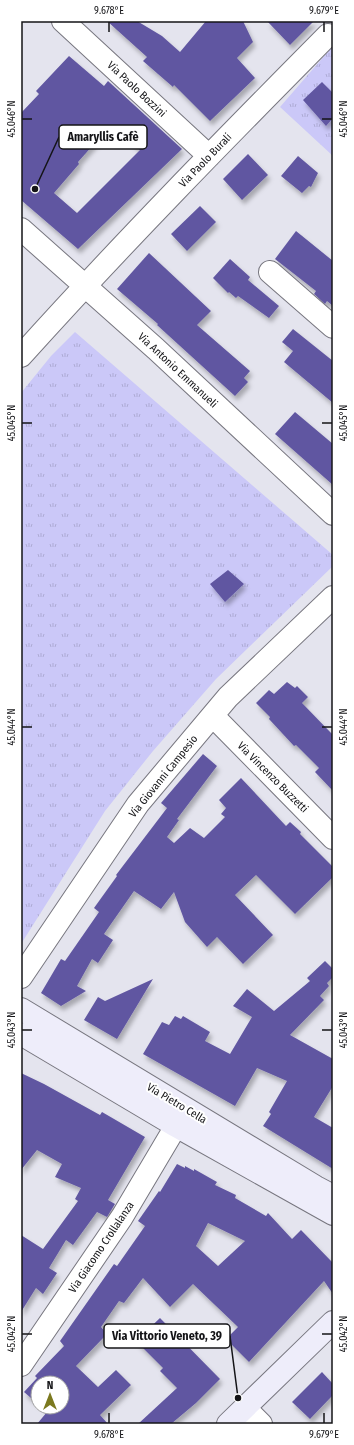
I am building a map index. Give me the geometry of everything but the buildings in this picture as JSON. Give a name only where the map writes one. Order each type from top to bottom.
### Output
[{"type":"main road","name":"Via Pietro Cella","points":[[21,1009],[316,1188],[333,1196]]},
{"type":"main road","name":"Via Pietro Cella","points":[[21,1034],[176,1126],[333,1214]]},
{"type":"main road","points":[[228,1424],[333,1322]]},
{"type":"street","name":"Via Paolo Bozzini","points":[[64,22],[209,156]]},
{"type":"street","name":"Via Paolo Burali","points":[[21,356],[84,285],[328,35]]},
{"type":"street","name":"Via Antonio Emmanueli","points":[[21,229],[156,349],[333,514]]},
{"type":"street","points":[[270,272],[333,328]]},
{"type":"street","name":"Via Giovanni Campesio","points":[[21,977],[138,804],[228,697],[333,598]]},
{"type":"street","name":"Via Vincenzo Buzzetti","points":[[213,716],[333,838]]},
{"type":"street","name":"Via Giacomo Crollalanza","points":[[21,1365],[122,1217],[176,1126]]},
{"type":"street","points":[[245,1408],[262,1424]]},
{"type":"green space","points":[[333,46],[333,156],[280,107]]},
{"type":"green space","points":[[75,332],[333,555],[333,566],[216,679],[153,751],[105,811],[21,944],[21,393],[51,356]]},
{"type":"place","name":"Amaryllis Cafè","points":[[35,189]]},
{"type":"place","name":"Via Vittorio Veneto, 39","points":[[238,1398]]}]
